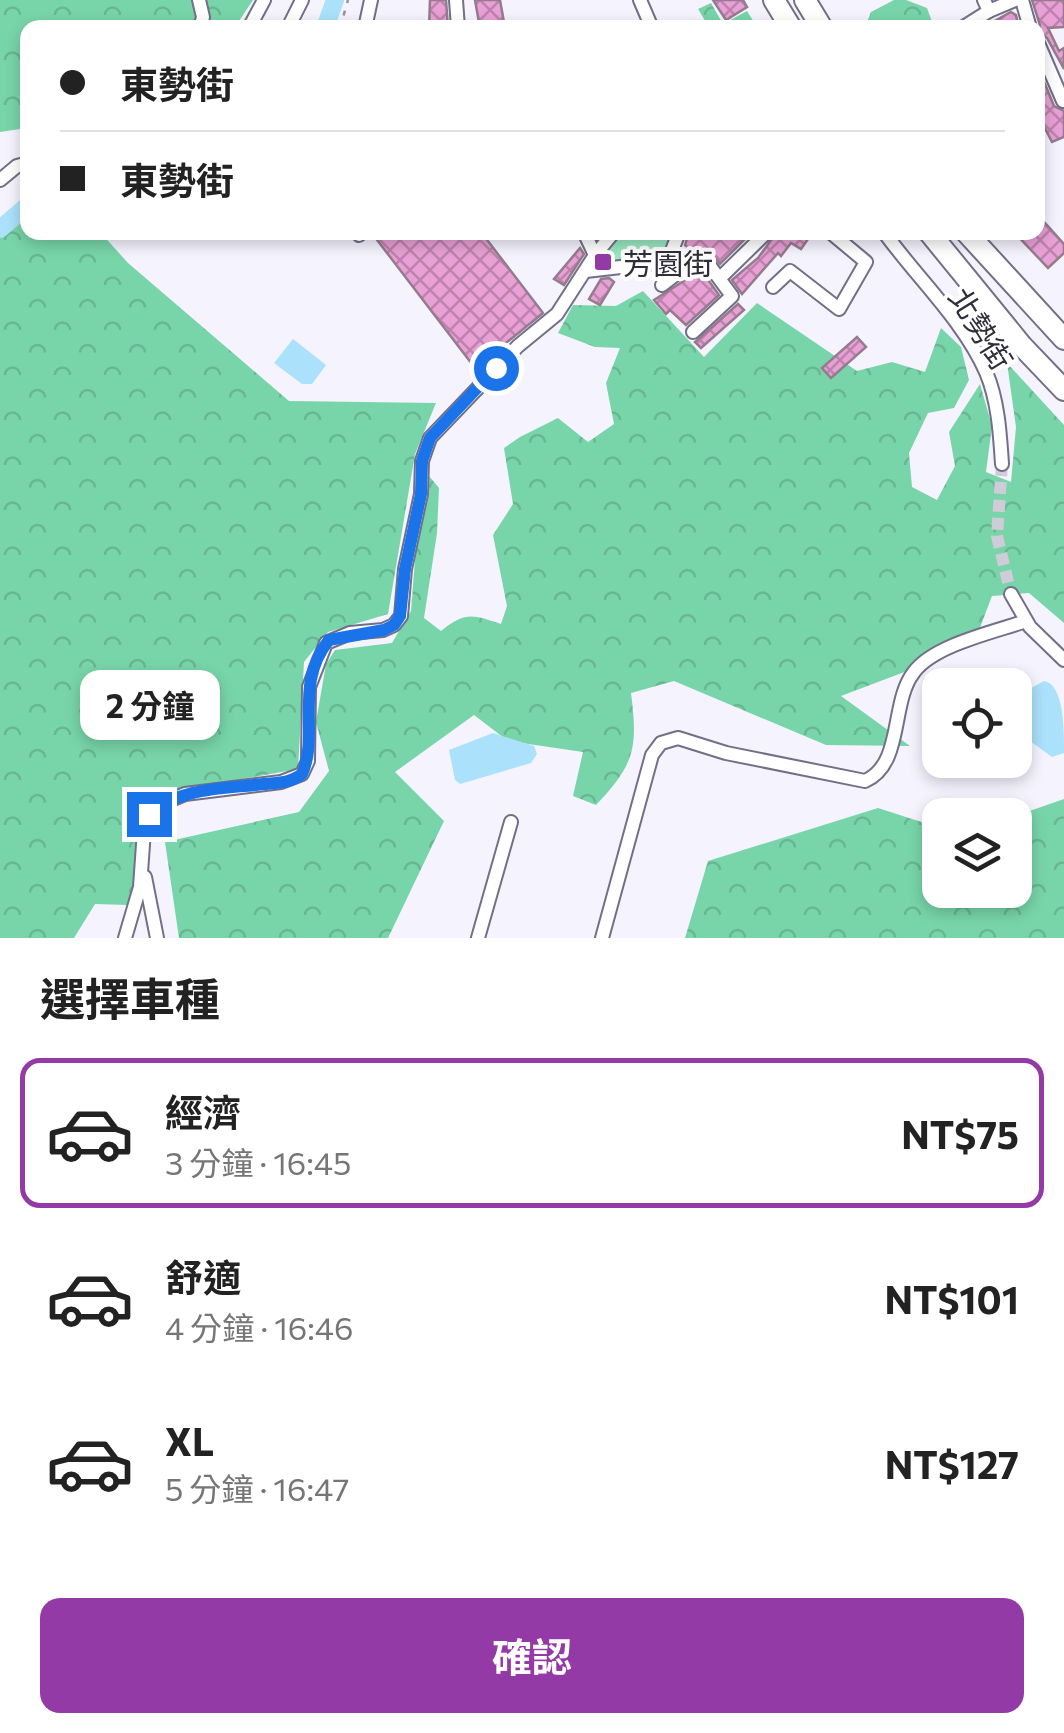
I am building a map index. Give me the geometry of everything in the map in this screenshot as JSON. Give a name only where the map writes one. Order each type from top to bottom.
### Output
[{"type":"highway","points":[[936,240],[1022,346],[1064,390]]},
{"type":"highway","points":[[973,240],[1059,334]]},
{"type":"highway","points":[[1038,364],[1064,402]]},
{"type":"street","points":[[987,5],[1018,0]]},
{"type":"street","points":[[1045,58],[1064,100]]},
{"type":"street","points":[[0,180],[20,165]]},
{"type":"street","points":[[588,240],[595,255]]},
{"type":"street","points":[[157,938],[143,868],[144,830],[149,814],[160,804],[184,794],[282,782],[302,774],[308,760],[309,688],[322,650],[329,640],[384,630],[400,616],[405,569],[421,494],[422,461],[430,438],[518,346],[550,321],[607,240]]},
{"type":"street","points":[[586,270],[664,262],[676,240]]},
{"type":"street","points":[[720,278],[759,240]]},
{"type":"street","points":[[773,287],[790,270],[840,309],[866,262],[840,240]]},
{"type":"street","name":"北勢街","points":[[890,240],[969,343],[986,372],[996,408],[1002,464]]},
{"type":"street","points":[[662,285],[704,258],[732,296],[693,332]]},
{"type":"street","points":[[1011,594],[1026,621],[1058,656]]},
{"type":"street","points":[[602,938],[652,756],[661,743],[678,738],[726,753],[864,781],[882,769],[907,683],[921,664],[950,648],[1026,621]]},
{"type":"street","points":[[478,938],[510,822]]},
{"type":"street","points":[[125,938],[143,868]]},
{"type":"green space","points":[[0,0],[253,0],[240,20],[20,20],[20,129],[0,132]]},
{"type":"green space","points":[[894,0],[906,0],[927,8],[931,20],[868,20],[871,12]]},
{"type":"green space","points":[[711,3],[721,20],[705,20],[698,9]]},
{"type":"green space","points":[[747,11],[753,20],[730,20]]},
{"type":"green space","points":[[20,210],[20,240],[107,240],[128,263],[289,401],[436,403],[415,454],[388,614],[328,632],[304,662],[298,769],[153,795],[137,824],[137,876],[127,905],[95,904],[74,938],[0,938],[0,230]]},
{"type":"green space","points":[[614,240],[672,240],[661,258],[594,266]]},
{"type":"green space","points":[[643,291],[704,357],[757,303],[857,371],[892,362],[925,372],[941,328],[961,347],[969,380],[954,408],[928,413],[909,453],[912,487],[937,500],[955,466],[949,432],[980,384],[992,426],[986,472],[1011,482],[1016,427],[1007,363],[1064,425],[1064,623],[1029,593],[992,596],[973,646],[841,696],[910,746],[826,745],[674,681],[631,693],[631,754],[619,778],[596,805],[573,796],[583,752],[508,741],[474,715],[395,772],[444,821],[388,938],[179,938],[165,842],[299,812],[329,771],[316,722],[326,664],[335,650],[392,643],[411,611],[416,547],[429,476],[439,488],[437,533],[424,618],[441,631],[470,617],[501,624],[507,606],[493,535],[513,504],[504,448],[558,418],[588,442],[614,424],[606,383],[620,348],[595,347],[558,333],[573,305],[616,306]]},
{"type":"green space","points":[[1064,799],[1064,938],[685,938],[708,861],[878,808],[922,822],[922,908],[1032,908],[1032,810]]},
{"type":"water","points":[[293,339],[326,365],[312,384],[302,384],[274,363]]},
{"type":"water","points":[[1044,681],[1056,690],[1063,721],[1064,753],[1052,757],[1032,742],[1032,688]]},
{"type":"water","points":[[493,733],[534,746],[537,754],[531,763],[460,784],[455,780],[449,750]]},
{"type":"building","points":[[430,0],[446,0],[447,20],[429,20]]},
{"type":"building","points":[[475,0],[500,0],[504,20],[479,20]]},
{"type":"building","points":[[713,0],[743,0],[747,7],[726,20]]},
{"type":"building","points":[[1032,0],[1064,0],[1064,27],[1048,28],[1059,51],[1064,48],[1064,69],[1045,37],[1045,20],[1038,20]]},
{"type":"building","points":[[1011,12],[1017,20],[996,20]]},
{"type":"building","points":[[1045,84],[1054,106],[1064,111],[1064,137],[1052,142],[1045,128]]},
{"type":"building","points":[[1045,223],[1064,244],[1064,253],[1048,268],[1022,240],[1045,240]]},
{"type":"building","points":[[377,240],[487,240],[543,313],[475,368]]},
{"type":"building","points":[[687,240],[744,240],[720,264],[708,249],[693,252],[685,245]]},
{"type":"building","points":[[771,240],[807,240],[801,249],[791,243],[781,256],[778,253],[742,294],[732,280],[758,258]]},
{"type":"building","points":[[580,248],[584,254],[564,285],[554,279]]},
{"type":"building","points":[[701,270],[719,295],[686,325],[670,310],[666,314],[654,300]]},
{"type":"building","points":[[601,279],[614,282],[600,305],[589,299]]},
{"type":"building","points":[[738,304],[744,310],[701,348],[695,342]]},
{"type":"building","points":[[857,337],[866,347],[831,378],[822,368]]},
{"type":"waterway","points":[[328,20],[335,0]]},
{"type":"waterway","points":[[0,229],[20,212]]},
{"type":"tunnel","points":[[1002,464],[997,536],[1011,594]]},
{"type":"place","name":"芳園街","points":[[603,262]]},
{"type":"route","points":[[149,814],[160,804],[184,794],[295,780],[302,774],[308,760],[309,688],[322,650],[329,640],[384,630],[400,616],[425,448],[496,368]]}]
